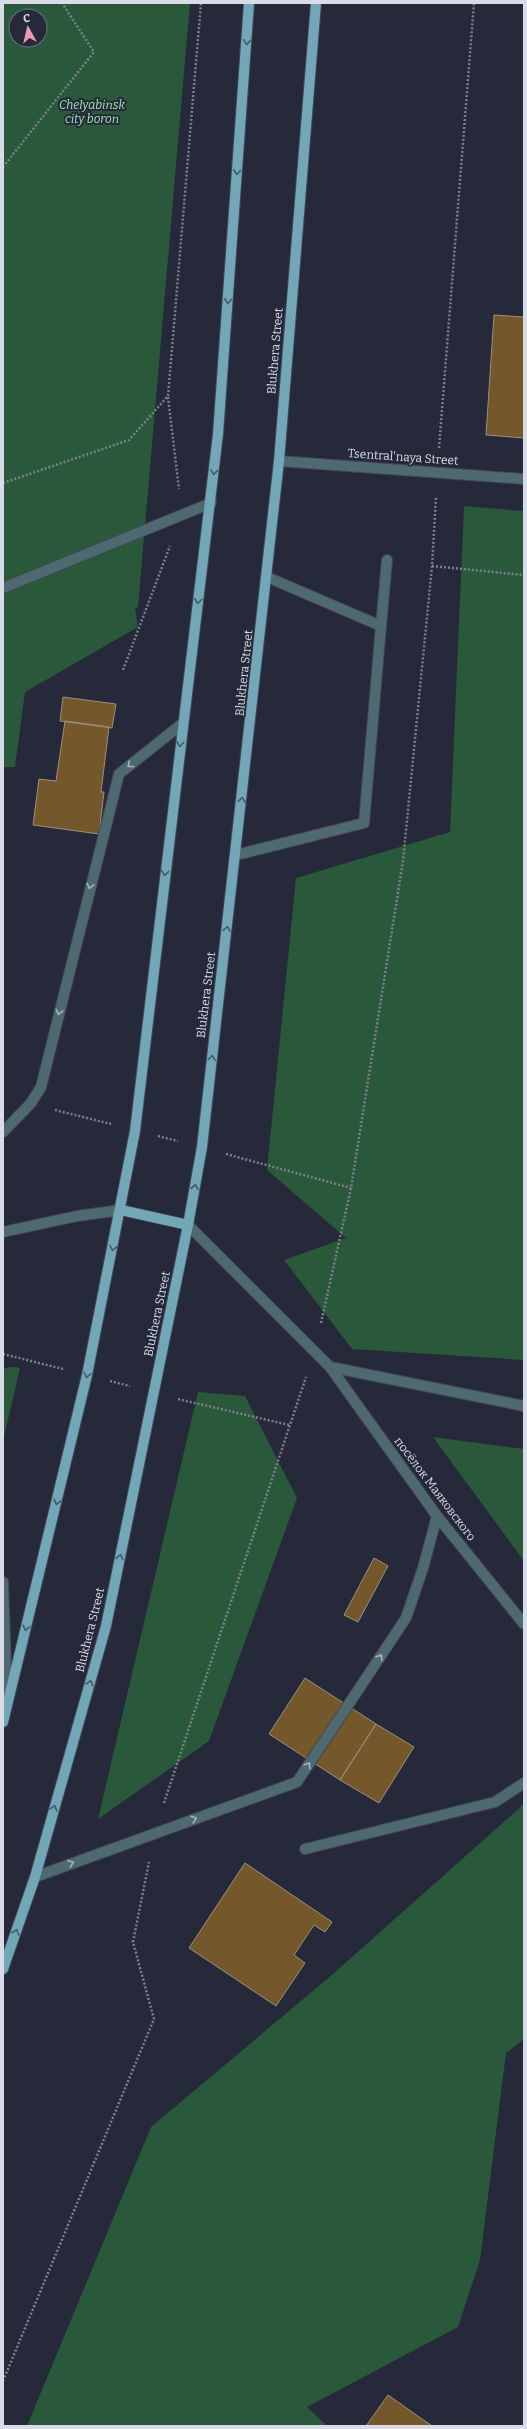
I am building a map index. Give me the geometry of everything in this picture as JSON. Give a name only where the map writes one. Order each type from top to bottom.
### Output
[{"type":"main road","points":[[3,1722],[87,1375],[121,1210],[135,1131],[183,723],[211,502],[250,3]]},
{"type":"main road","name":"Blukhera Street","points":[[3,1969],[35,1877],[106,1626],[188,1225],[202,1147],[279,461],[316,3]]},
{"type":"main road","points":[[121,1210],[188,1225]]},
{"type":"street","name":"Tsentral'naya Street","points":[[279,461],[524,479]]},
{"type":"street","points":[[3,588],[211,502]]},
{"type":"street","points":[[236,854],[364,823],[387,560]]},
{"type":"street","points":[[267,576],[381,626]]},
{"type":"street","points":[[3,1132],[31,1103],[41,1087],[96,859],[120,774],[183,723]]},
{"type":"street","points":[[3,1232],[77,1216],[121,1210]]},
{"type":"street","name":"посёлок Маяковского","points":[[188,1225],[330,1367],[437,1516],[524,1624]]},
{"type":"street","points":[[330,1367],[524,1406]]},
{"type":"street","points":[[35,1877],[155,1832],[297,1782],[406,1618],[423,1568],[437,1516]]},
{"type":"street","points":[[3,1582],[7,1708]]},
{"type":"street","points":[[305,1849],[495,1802],[524,1783]]},
{"type":"path","points":[[3,167],[94,52],[62,3]]},
{"type":"path","points":[[3,482],[129,440],[168,396],[201,3]]},
{"type":"path","points":[[3,2381],[154,2019],[133,1942],[155,1832],[315,1352],[351,1188],[403,861],[432,566],[437,472],[474,3]]},
{"type":"path","points":[[432,566],[524,575]]},
{"type":"green space","name":"Chelyabinsk city boron","points":[[3,3],[190,3],[138,607],[135,609],[138,627],[25,692],[15,767],[3,767]]},
{"type":"green space","points":[[464,506],[524,511],[524,1360],[352,1349],[284,1260],[346,1238],[267,1170],[296,878],[450,832]]},
{"type":"green space","points":[[9,1367],[20,1368],[3,1441],[3,1369]]},
{"type":"green space","points":[[198,1392],[245,1396],[297,1498],[209,1741],[98,1819]]},
{"type":"green space","points":[[433,1437],[524,1449],[524,1561]]},
{"type":"green space","points":[[524,1804],[524,2039],[506,2053],[480,2260],[458,2327],[307,2407],[327,2426],[27,2426],[151,2127],[333,1974]]},
{"type":"building","points":[[494,315],[524,317],[524,438],[486,435]]},
{"type":"building","points":[[63,697],[116,704],[112,728],[60,721]]},
{"type":"building","points":[[65,721],[109,727],[101,792],[104,792],[99,834],[33,825],[39,779],[56,781]]},
{"type":"building","points":[[374,1558],[388,1566],[358,1622],[344,1615]]},
{"type":"building","points":[[305,1678],[376,1724],[340,1780],[269,1734]]},
{"type":"building","points":[[376,1724],[414,1747],[379,1803],[340,1780]]},
{"type":"building","points":[[245,1863],[332,1922],[325,1932],[314,1925],[294,1955],[305,1963],[276,2006],[189,1948]]},
{"type":"building","points":[[388,2395],[432,2426],[366,2426]]}]
